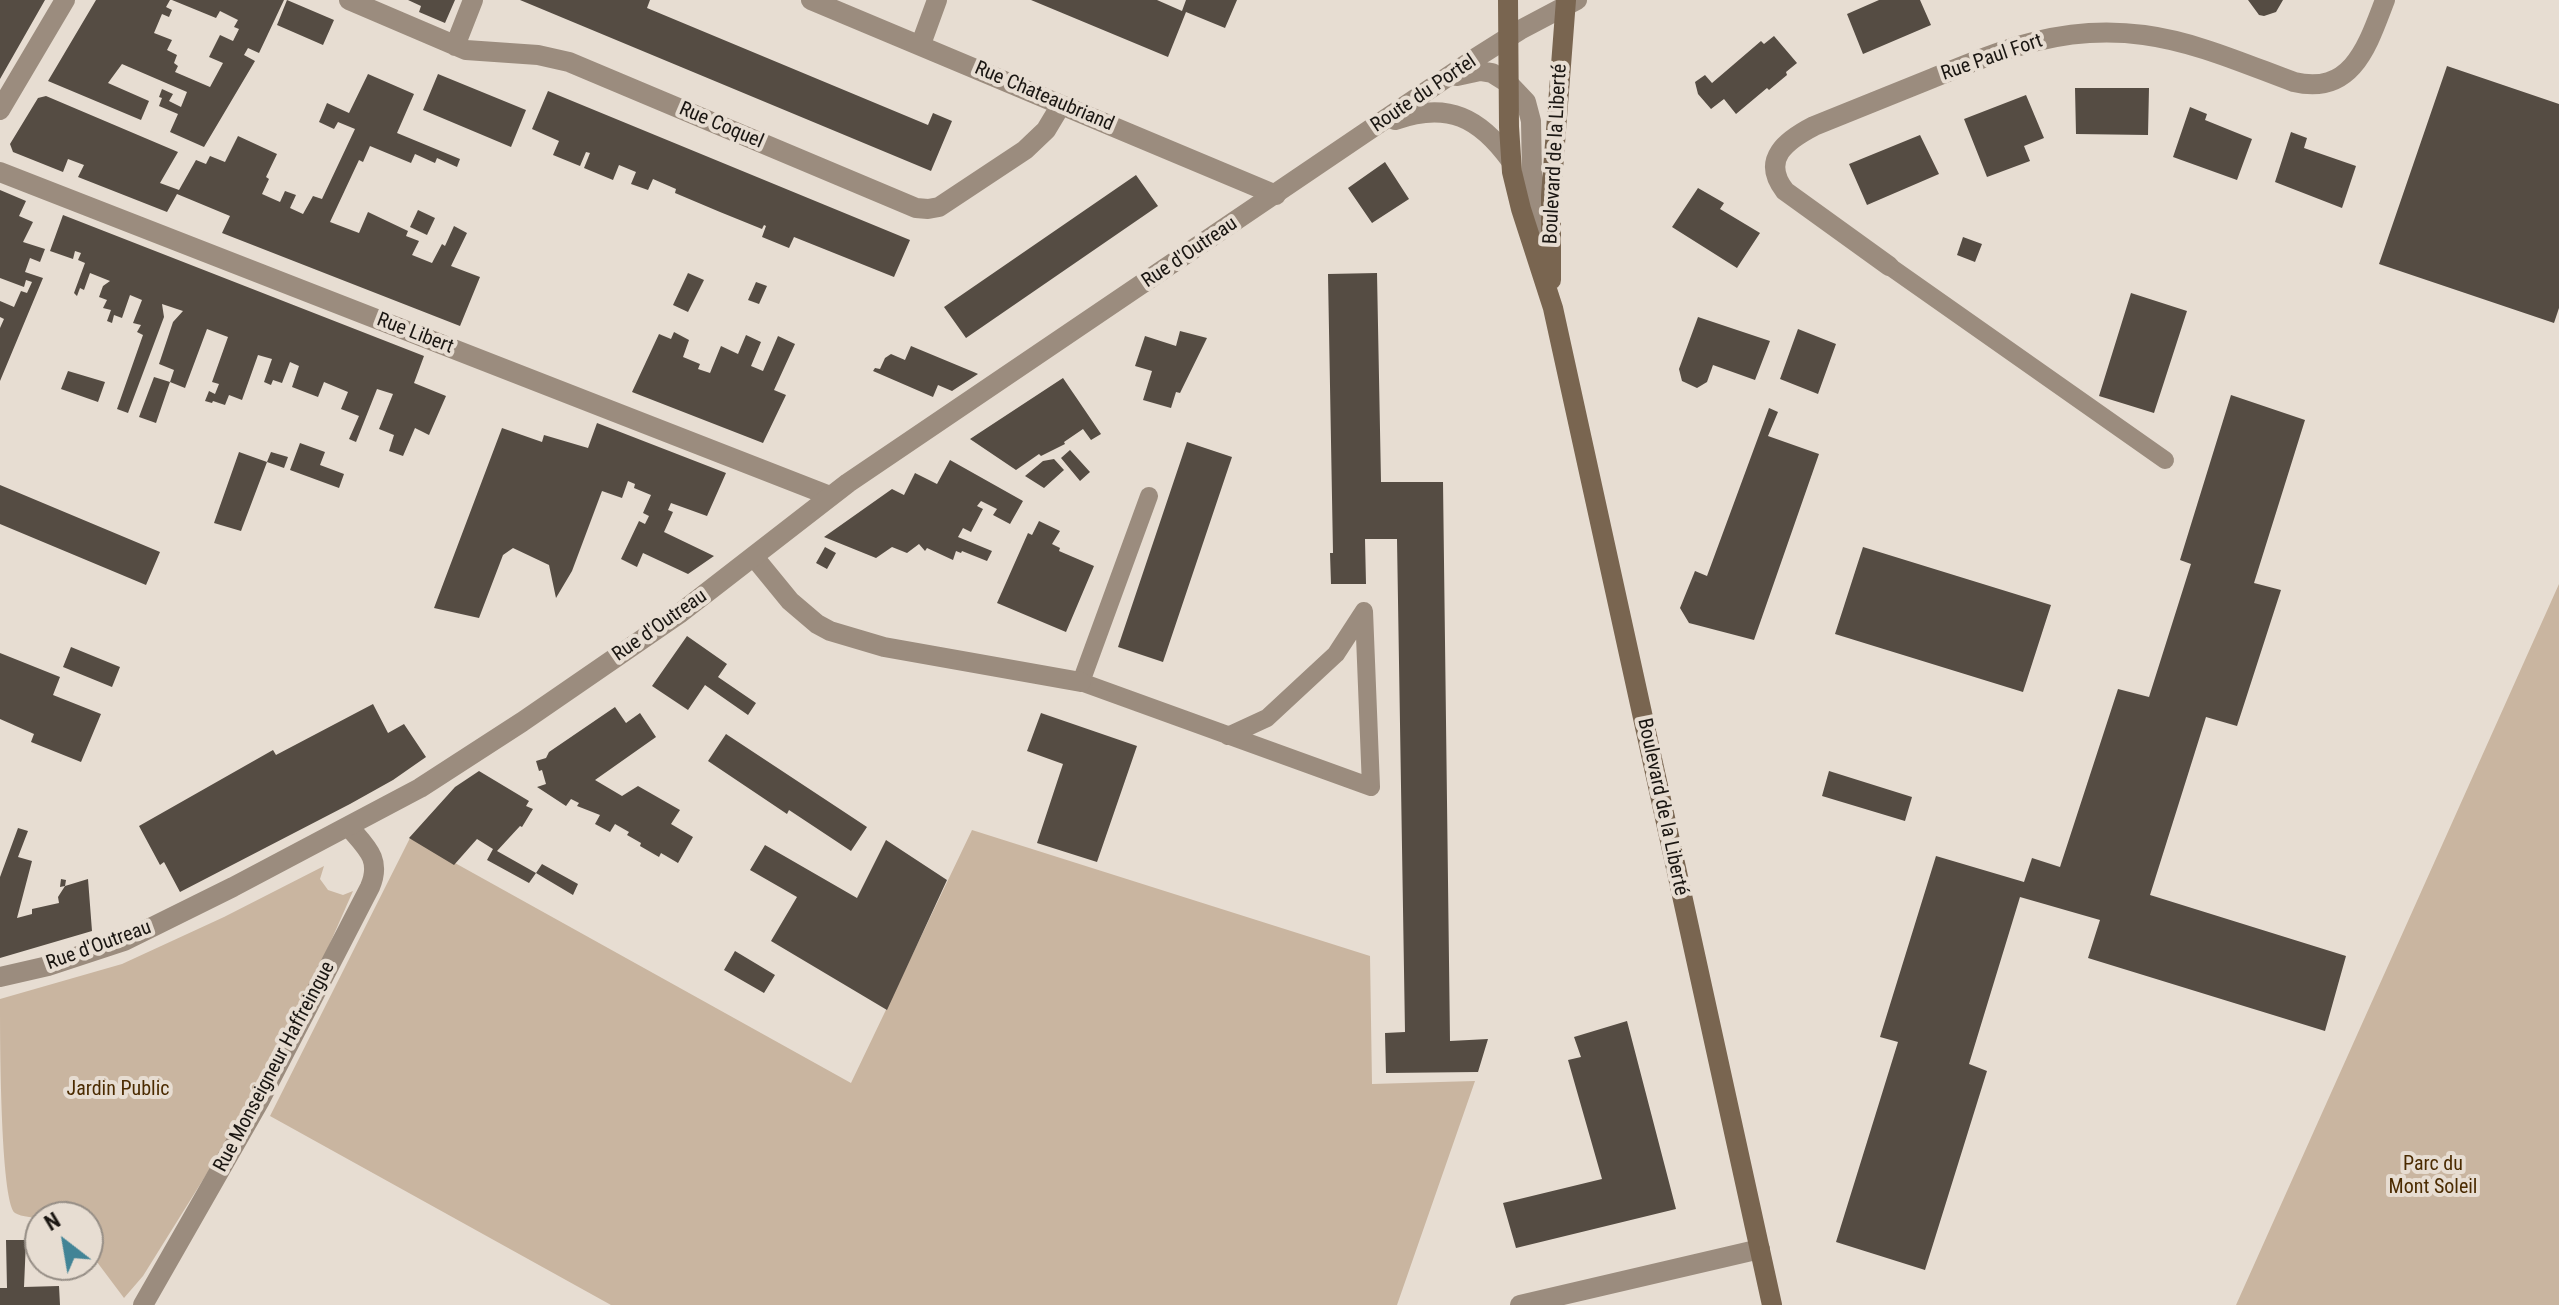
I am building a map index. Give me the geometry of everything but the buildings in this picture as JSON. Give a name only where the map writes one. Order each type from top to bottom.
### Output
[{"type":"main road","name":"Boulevard de la Liberté","points":[[1508,0],[1511,161],[1521,209],[1553,308],[1772,1305]]},
{"type":"main road","name":"Boulevard de la Liberté","points":[[1553,308],[1551,196],[1569,2]]},
{"type":"street","points":[[0,110],[65,0]]},
{"type":"street","name":"Rue Coquel","points":[[349,0],[455,46],[480,53],[538,55],[569,62],[916,208],[928,209],[949,202],[1025,150],[1046,130],[1061,105]]},
{"type":"street","points":[[455,46],[473,0]]},
{"type":"street","name":"Rue Chateaubriand","points":[[811,0],[1276,195]]},
{"type":"street","points":[[921,44],[937,0]]},
{"type":"street","name":"Rue Paul Fort","points":[[1889,266],[1785,191],[1775,172],[1776,160],[1789,141],[1814,126],[2008,48],[2047,37],[2087,32],[2129,33],[2180,42],[2294,82],[2321,85],[2354,66],[2369,41],[2385,0]]},
{"type":"street","name":"Route du Portel","points":[[1276,195],[1439,83],[1569,2]]},
{"type":"street","points":[[1439,83],[1468,73],[1492,73],[1508,83],[1526,102],[1530,114],[1532,175],[1550,246]]},
{"type":"street","points":[[1376,126],[1424,113],[1463,117],[1487,132],[1511,161]]},
{"type":"street","name":"Rue Libert","points":[[0,172],[830,496]]},
{"type":"street","name":"Rue d'Outreau","points":[[0,977],[48,966],[124,941],[166,922],[420,788],[679,614],[830,496],[1276,195]]},
{"type":"street","points":[[754,557],[790,601],[830,631],[899,650],[1081,682]]},
{"type":"street","name":"Rue Monseigneur Haffreingue","points":[[143,1305],[260,1100],[370,887],[374,877],[373,858],[349,827]]},
{"type":"street","points":[[1520,1305],[1590,1297],[1760,1249]]},
{"type":"lane","points":[[1889,266],[2165,460]]},
{"type":"lane","points":[[1149,496],[1081,682],[1228,736],[1371,787],[1364,611],[1336,654],[1267,718],[1228,736]]},
{"type":"green space","name":"Parc du Mont Soleil","points":[[2559,584],[2559,1305],[2236,1305]]},
{"type":"green space","points":[[972,830],[1370,956],[1372,1084],[1475,1081],[1397,1305],[611,1305],[270,1116],[410,838],[851,1083]]},
{"type":"green space","name":"Jardin Public","points":[[324,866],[320,879],[328,890],[343,895],[353,891],[327,950],[239,1122],[143,1276],[124,1298],[104,1271],[104,1201],[24,1201],[24,1216],[15,1213],[10,1202],[2,1113],[0,999],[122,964]]}]
